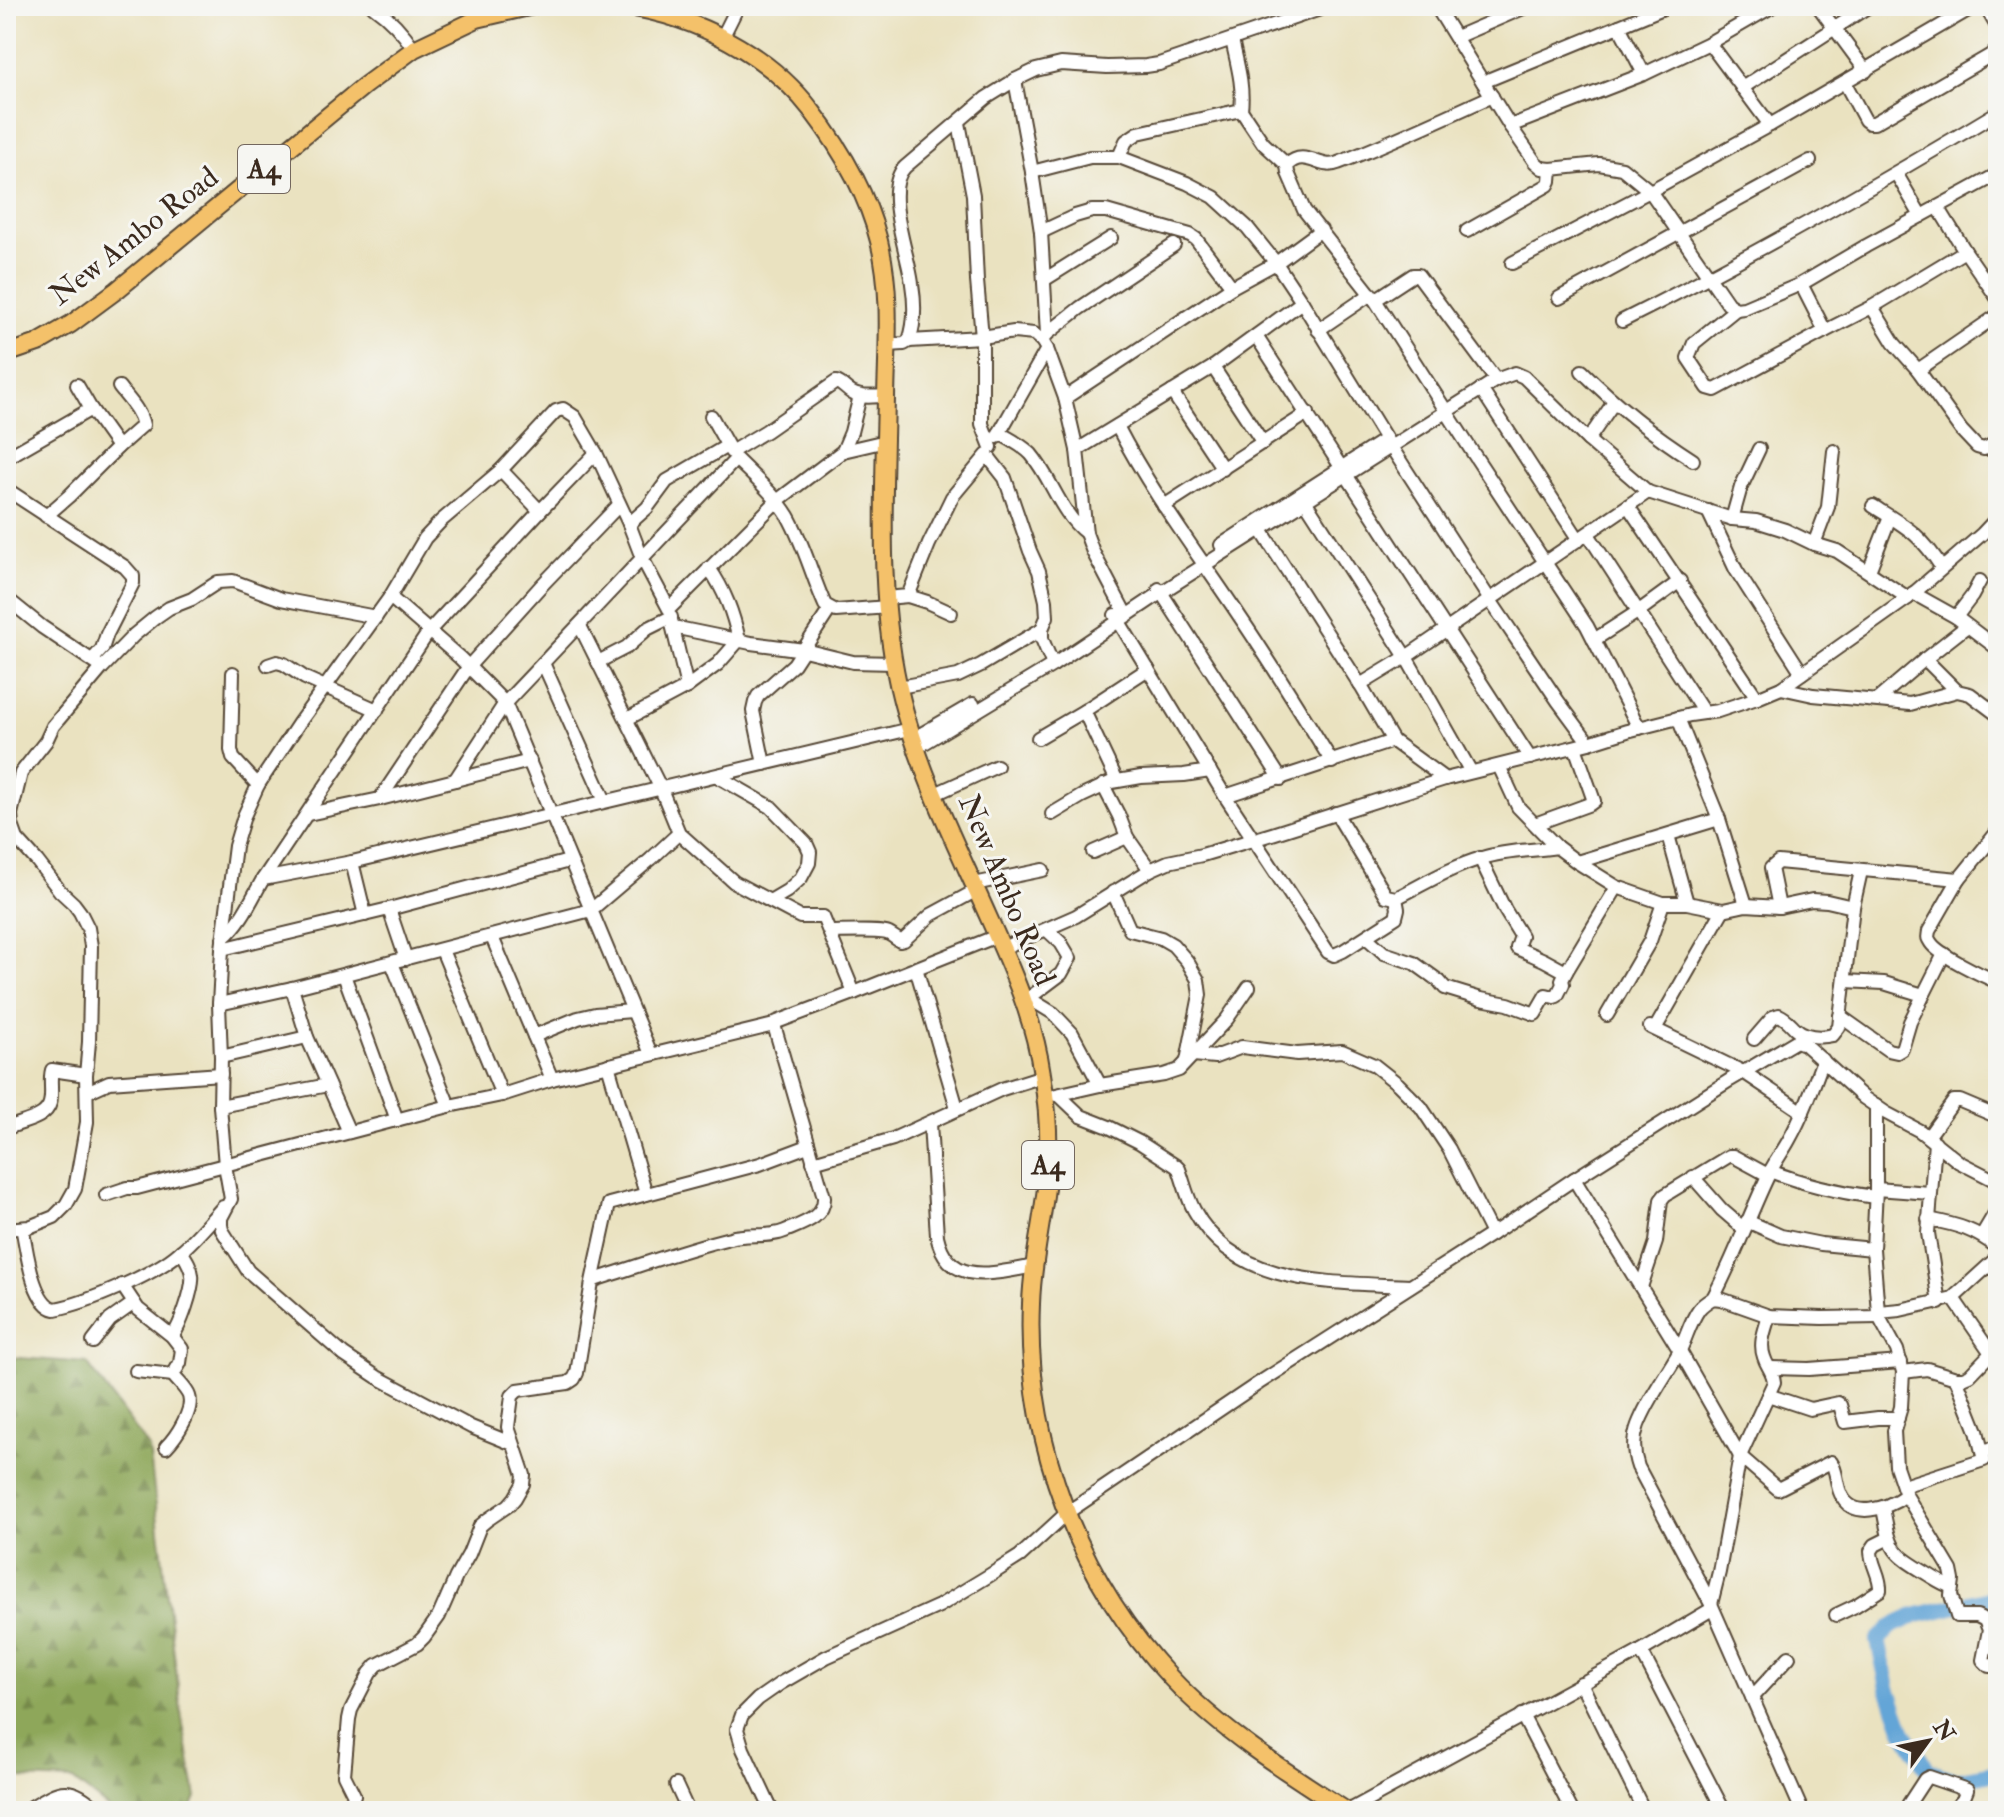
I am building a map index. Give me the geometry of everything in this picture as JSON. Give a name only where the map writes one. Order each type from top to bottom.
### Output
[{"type":"main road","name":"New Ambo Road","points":[[6,354],[38,343],[105,299],[364,86],[414,49],[477,19],[533,6]]},
{"type":"main road","name":"New Ambo Road","points":[[624,6],[655,12],[734,43],[793,88],[850,166],[868,207],[879,237],[888,291],[884,509],[887,603],[894,663],[913,739],[975,887],[1026,996],[1043,1076],[1052,1096],[1048,1164],[1031,1299],[1032,1363],[1049,1460],[1088,1561],[1137,1637],[1174,1681],[1230,1731],[1348,1811]]},
{"type":"street","points":[[373,6],[386,15],[414,49]]},
{"type":"street","points":[[722,38],[738,6]]},
{"type":"street","points":[[909,341],[914,310],[913,284],[898,213],[896,179],[905,167],[986,98],[1015,80],[1048,66],[1159,64],[1329,6]]},
{"type":"street","points":[[1436,6],[1535,162],[1542,168],[1551,169],[1599,164],[1622,168],[1650,191],[1728,304],[1736,309]]},
{"type":"street","points":[[1456,37],[1528,6]]},
{"type":"street","points":[[1632,6],[1640,18]]},
{"type":"street","points":[[1483,82],[1668,6]]},
{"type":"street","points":[[1510,126],[1644,74],[1709,43],[1773,6]]},
{"type":"street","points":[[1818,6],[1866,71]]},
{"type":"street","points":[[1742,88],[1869,6]]},
{"type":"street","points":[[1512,263],[1770,125],[1976,6],[1998,28]]},
{"type":"street","points":[[1619,26],[1644,74]]},
{"type":"street","points":[[1232,40],[1240,80],[1241,110],[1263,143],[1287,165],[1304,210],[1373,297],[1587,626],[1639,728]]},
{"type":"street","points":[[1709,43],[1770,125]]},
{"type":"street","points":[[1845,83],[1865,120],[1874,123],[1998,51]]},
{"type":"street","points":[[1015,80],[1041,232],[1045,341],[1065,398],[1077,450],[1086,533],[1119,615],[1225,796],[1328,952],[1334,955],[1396,917],[1396,898]]},
{"type":"street","points":[[1287,165],[1300,157],[1333,165],[1492,96]]},
{"type":"street","points":[[1119,157],[1126,141],[1138,133],[1241,110]]},
{"type":"street","points":[[1622,321],[1711,277],[1998,112]]},
{"type":"street","points":[[959,123],[973,195],[982,337],[982,424],[989,451],[1005,478],[1039,571],[1047,617],[1042,639],[1052,662]]},
{"type":"street","points":[[1032,172],[1090,157],[1119,157],[1187,183],[1214,197],[1247,227],[1302,302],[1490,600],[1589,743]]},
{"type":"street","points":[[1559,298],[1810,161]]},
{"type":"street","points":[[1467,231],[1548,185],[1551,169]]},
{"type":"street","points":[[1896,173],[1921,216]]},
{"type":"street","points":[[1965,251],[1872,307],[1715,390],[1708,388],[1688,358],[1694,343],[1736,309],[1801,284],[1998,174]]},
{"type":"street","points":[[1938,207],[1998,299]]},
{"type":"street","points":[[1041,232],[1092,211],[1106,211],[1190,235],[1232,287]]},
{"type":"street","points":[[1065,398],[1232,287],[1276,263],[1321,230]]},
{"type":"street","points":[[1044,280],[1111,238]]},
{"type":"street","points":[[908,596],[952,497],[989,451],[1045,341],[1080,308],[1174,245]]},
{"type":"street","points":[[1318,330],[1373,297],[1418,275],[1496,380]]},
{"type":"street","points":[[1801,284],[1825,331]]},
{"type":"street","points":[[1077,450],[1213,367],[1302,302]]},
{"type":"street","points":[[1872,307],[1894,343],[1918,370],[1961,430],[1977,447],[1984,449],[1998,442]]},
{"type":"street","points":[[1918,370],[1998,315]]},
{"type":"street","points":[[888,345],[1023,332],[1045,341]]},
{"type":"street","points":[[1256,336],[1530,758]]},
{"type":"street","points":[[1213,367],[1263,443]]},
{"type":"street","points":[[1582,371],[1647,429],[1693,460]]},
{"type":"street","points":[[263,879],[352,862],[764,764],[913,739],[1052,662],[1119,615],[1389,442],[1496,380],[1515,373],[1524,377],[1588,440],[1648,492],[1732,519],[1756,521],[1785,530],[1837,551],[1910,595],[1956,617],[1998,649]]},
{"type":"street","points":[[629,524],[647,508],[667,481],[732,452],[830,384],[838,381],[860,396],[886,396]]},
{"type":"street","points":[[77,385],[118,447]]},
{"type":"street","points":[[46,516],[141,428],[144,422],[119,387]]},
{"type":"street","points":[[1481,389],[1583,537],[1639,611],[1704,713]]},
{"type":"street","points":[[1172,392],[1223,469]]},
{"type":"street","points":[[843,451],[860,396]]},
{"type":"street","points":[[1588,440],[1614,402]]},
{"type":"street","points":[[6,458],[91,409]]},
{"type":"street","points":[[513,1444],[427,1405],[344,1355],[248,1271],[222,1230],[221,1218],[231,1199],[220,1106],[219,1004],[222,943],[235,846],[258,785],[390,597],[429,534],[501,470],[556,411],[563,409],[575,417],[596,453],[671,617],[687,687]]},
{"type":"street","points":[[1164,506],[1308,413]]},
{"type":"street","points":[[711,416],[732,452],[788,516],[814,572],[825,605],[836,611],[887,603],[908,596],[951,613]]},
{"type":"street","points":[[1117,426],[1164,506],[1249,630],[1332,762]]},
{"type":"street","points":[[999,433],[1030,454],[1068,516],[1086,533]]},
{"type":"street","points":[[598,662],[627,647],[647,629],[671,617],[709,568],[777,501],[843,451],[886,441]]},
{"type":"street","points":[[1732,519],[1741,487],[1759,449]]},
{"type":"street","points":[[1814,544],[1828,507],[1834,451]]},
{"type":"street","points":[[455,780],[505,703],[642,558],[732,452]]},
{"type":"street","points":[[222,943],[430,630],[596,453]]},
{"type":"street","points":[[501,470],[540,511]]},
{"type":"street","points":[[6,489],[125,567],[133,576],[133,583],[115,616],[98,664]]},
{"type":"street","points":[[1360,685],[1648,492]]},
{"type":"street","points":[[1303,498],[1406,657],[1471,772]]},
{"type":"street","points":[[380,799],[469,666],[619,505]]},
{"type":"street","points":[[1628,506],[1757,698]]},
{"type":"street","points":[[1873,506],[1921,538],[1942,568]]},
{"type":"street","points":[[1708,511],[1736,570],[1802,673]]},
{"type":"street","points":[[1869,571],[1890,517]]},
{"type":"street","points":[[106,1195],[502,1095],[552,1079],[774,1025],[916,968],[1047,930],[1168,862],[1202,855],[1445,779],[1678,718],[1732,707],[1781,688],[1802,673],[1910,595],[1998,517]]},
{"type":"street","points":[[1259,526],[1393,741],[1445,779]]},
{"type":"street","points":[[709,568],[727,598],[739,640]]},
{"type":"street","points":[[6,1238],[54,1217],[66,1205],[75,1189],[87,1122],[91,946],[88,928],[74,904],[17,839],[11,814],[21,773],[98,664],[169,608],[192,599],[218,582],[233,581],[281,599],[376,617]]},
{"type":"street","points":[[1594,640],[1680,581]]},
{"type":"street","points":[[1956,617],[1980,581]]},
{"type":"street","points":[[1160,589],[1281,779]]},
{"type":"street","points":[[390,597],[430,630],[505,703],[651,1054]]},
{"type":"street","points":[[6,598],[98,664]]},
{"type":"street","points":[[764,764],[753,711],[755,702],[794,664],[830,609]]},
{"type":"street","points":[[671,617],[739,640],[804,650],[853,662],[894,663]]},
{"type":"street","points":[[580,626],[661,789],[679,833],[734,882],[800,917],[821,916],[854,993]]},
{"type":"street","points":[[1877,700],[1967,626]]},
{"type":"street","points":[[899,687],[958,676],[1042,629]]},
{"type":"street","points":[[627,719],[687,687],[718,664],[739,640]]},
{"type":"street","points":[[1925,659],[1957,691]]},
{"type":"street","points":[[268,665],[277,662],[284,664],[305,678],[377,710]]},
{"type":"street","points":[[543,663],[605,801]]},
{"type":"street","points":[[1038,738],[1148,669]]},
{"type":"street","points":[[233,673],[231,750],[233,758],[258,785]]},
{"type":"street","points":[[1781,688],[1813,695],[1910,704],[1957,691],[1970,694],[1998,715]]},
{"type":"street","points":[[1084,711],[1117,781]]},
{"type":"street","points":[[1678,718],[1719,819],[1746,905]]},
{"type":"street","points":[[1225,796],[1393,741]]},
{"type":"street","points":[[1535,824],[1594,801],[1575,747]]},
{"type":"street","points":[[308,814],[530,761]]},
{"type":"street","points":[[935,794],[997,766]]},
{"type":"street","points":[[1499,766],[1518,807],[1557,847],[1617,887],[1663,903],[1687,903],[1723,910],[1746,905],[1779,907],[1812,900],[1853,907]]},
{"type":"street","points":[[1052,814],[1103,785],[1117,781],[1210,771]]},
{"type":"street","points":[[717,776],[771,807],[806,843],[810,852],[809,863],[801,878],[770,901]]},
{"type":"street","points":[[1103,785],[1127,837],[1150,870]]},
{"type":"street","points":[[1336,813],[1386,896],[1396,898],[1433,877],[1480,858],[1516,850],[1557,847]]},
{"type":"street","points":[[1577,862],[1719,819]]},
{"type":"street","points":[[1998,831],[1959,879],[1929,931],[1928,939],[1944,954],[1998,982]]},
{"type":"street","points":[[219,1004],[392,963],[591,910],[679,833]]},
{"type":"street","points":[[1668,835],[1687,903]]},
{"type":"street","points":[[1093,852],[1127,837]]},
{"type":"street","points":[[1480,858],[1521,936],[1517,948],[1566,972]]},
{"type":"street","points":[[222,943],[365,915],[569,861]]},
{"type":"street","points":[[352,862],[365,915]]},
{"type":"street","points":[[1779,907],[1771,868],[1778,862],[1959,879]]},
{"type":"street","points":[[830,932],[880,931],[894,939],[904,940],[931,915],[975,887],[1043,870]]},
{"type":"street","points":[[1754,1039],[1773,1017],[1779,1015],[1800,1032],[1821,1038],[1833,1035],[1839,1027],[1853,907],[1861,871]]},
{"type":"street","points":[[1366,937],[1384,953],[1414,963],[1445,988],[1534,1014],[1546,995],[1557,996],[1566,972],[1617,887]]},
{"type":"street","points":[[1113,892],[1130,930],[1161,938],[1173,945],[1198,980],[1200,995],[1190,1058]]},
{"type":"street","points":[[1607,1015],[1650,941],[1663,903]]},
{"type":"street","points":[[389,909],[406,959]]},
{"type":"street","points":[[1723,910],[1652,1028],[1745,1073],[1803,1112]]},
{"type":"street","points":[[1047,930],[1061,943],[1070,958],[1061,974],[1026,996],[1053,1013],[1072,1033],[1100,1085]]},
{"type":"street","points":[[492,937],[552,1079]]},
{"type":"street","points":[[442,950],[502,1095]]},
{"type":"street","points":[[1840,1016],[1888,1050],[1897,1052],[1902,1049],[1910,1022],[1944,954]]},
{"type":"street","points":[[392,963],[449,1106]]},
{"type":"street","points":[[916,968],[957,1108]]},
{"type":"street","points":[[344,975],[397,1120]]},
{"type":"street","points":[[1845,981],[1884,983],[1923,995]]},
{"type":"street","points":[[1052,1096],[1179,1070],[1227,1019],[1249,987]]},
{"type":"street","points":[[292,988],[307,1037],[349,1132]]},
{"type":"street","points":[[534,1036],[586,1016],[632,1011]]},
{"type":"street","points":[[594,1280],[703,1244],[747,1234],[783,1232],[818,1215],[824,1203],[774,1025]]},
{"type":"street","points":[[221,1057],[307,1037]]},
{"type":"street","points":[[772,1811],[737,1729],[742,1715],[769,1691],[826,1657],[939,1606],[990,1575],[1020,1556],[1068,1512],[1259,1383],[1574,1179],[1796,1041],[1804,1044],[1864,1098],[1932,1140],[1959,1162],[1998,1182]]},
{"type":"street","points":[[1190,1058],[1215,1057],[1242,1047],[1297,1054],[1342,1051],[1374,1065],[1421,1107],[1449,1149],[1492,1234]]},
{"type":"street","points":[[1802,1811],[1711,1606],[1634,1455],[1638,1426],[1680,1351],[1700,1307],[1713,1298],[1730,1267],[1769,1173],[1803,1112],[1823,1060]]},
{"type":"street","points":[[608,1065],[646,1194]]},
{"type":"street","points":[[6,1129],[49,1108],[50,1072],[53,1069],[86,1075]]},
{"type":"street","points":[[87,1092],[109,1082],[221,1074]]},
{"type":"street","points":[[813,1162],[893,1139],[1002,1089],[1043,1076]]},
{"type":"street","points":[[220,1106],[328,1085]]},
{"type":"street","points":[[1052,1096],[1081,1116],[1139,1142],[1176,1166],[1194,1210],[1206,1229],[1233,1254],[1270,1273],[1330,1282],[1410,1286]]},
{"type":"street","points":[[1939,1303],[1928,1233],[1932,1140],[1954,1101],[1998,1117]]},
{"type":"street","points":[[1876,1106],[1873,1249],[1879,1314],[1902,1367],[1901,1407],[1894,1431],[1896,1466],[1905,1491],[1951,1570],[1957,1616],[1977,1616],[1985,1620],[1989,1630],[1983,1660],[1989,1666],[1998,1666]]},
{"type":"street","points":[[930,1123],[937,1236],[946,1260],[962,1270],[979,1275],[1036,1266]]},
{"type":"street","points":[[345,1811],[354,1795],[344,1775],[349,1719],[370,1673],[377,1665],[417,1644],[424,1637],[439,1616],[480,1526],[515,1498],[523,1484],[524,1475],[508,1427],[512,1396],[518,1390],[568,1383],[577,1373],[609,1204],[760,1164],[808,1146]]},
{"type":"street","points":[[1641,1287],[1656,1242],[1661,1200],[1729,1156],[1769,1173],[1837,1192],[1930,1193]]},
{"type":"street","points":[[1693,1177],[1722,1210],[1746,1225],[1821,1244],[1873,1249]]},
{"type":"street","points":[[1574,1179],[1680,1351],[1740,1456],[1778,1489],[1831,1462],[1840,1494],[1849,1506],[1859,1509],[1883,1508],[1894,1504],[1905,1491],[1982,1462],[1984,1453],[1956,1378]]},
{"type":"street","points":[[26,1229],[34,1282],[42,1301],[52,1310],[122,1285],[150,1271],[181,1251],[231,1199]]},
{"type":"street","points":[[1982,1235],[1998,1208]]},
{"type":"street","points":[[1928,1219],[1955,1224],[1982,1235],[1998,1248]]},
{"type":"street","points":[[6,1229],[26,1229]]},
{"type":"street","points":[[172,1336],[180,1325],[193,1282],[191,1269],[181,1251]]},
{"type":"street","points":[[1713,1298],[1769,1316],[1822,1318],[1879,1314],[1953,1298],[1998,1257]]},
{"type":"street","points":[[122,1285],[138,1309],[180,1344],[183,1353],[173,1375]]},
{"type":"street","points":[[1771,1368],[1902,1367],[1927,1369],[1963,1378],[1995,1350],[1953,1298]]},
{"type":"street","points":[[93,1342],[110,1320],[134,1303]]},
{"type":"street","points":[[1348,1811],[1641,1651],[1711,1606],[1740,1456],[1774,1382],[1761,1344],[1769,1316]]},
{"type":"street","points":[[136,1371],[173,1375],[188,1394],[190,1403],[181,1429],[166,1447]]},
{"type":"street","points":[[1768,1395],[1810,1409],[1838,1403],[1845,1422],[1898,1418]]},
{"type":"street","points":[[1984,1453],[1998,1445]]},
{"type":"street","points":[[1883,1508],[1892,1546],[1906,1562],[1952,1591]]},
{"type":"street","points":[[1836,1615],[1880,1590],[1871,1551],[1875,1545],[1889,1538]]},
{"type":"street","points":[[1641,1651],[1724,1811]]},
{"type":"street","points":[[1752,1697],[1789,1657]]},
{"type":"street","points":[[1581,1683],[1644,1811]]},
{"type":"street","points":[[1522,1715],[1572,1811]]},
{"type":"street","points":[[1908,1805],[1929,1777],[1967,1790],[1953,1811]]},
{"type":"street","points":[[676,1785],[688,1811]]},
{"type":"street","points":[[25,1811],[62,1791],[70,1791],[99,1811]]},
{"type":"green space","points":[[6,1357],[87,1363],[149,1448],[182,1719],[196,1797],[190,1811],[112,1811],[73,1780],[19,1778],[9,1722],[11,1652],[6,1629]]},
{"type":"waterway","points":[[1998,1593],[1994,1597],[1914,1616],[1892,1626],[1878,1640],[1888,1688],[1903,1730],[1927,1770],[1954,1780],[1998,1772]]}]
